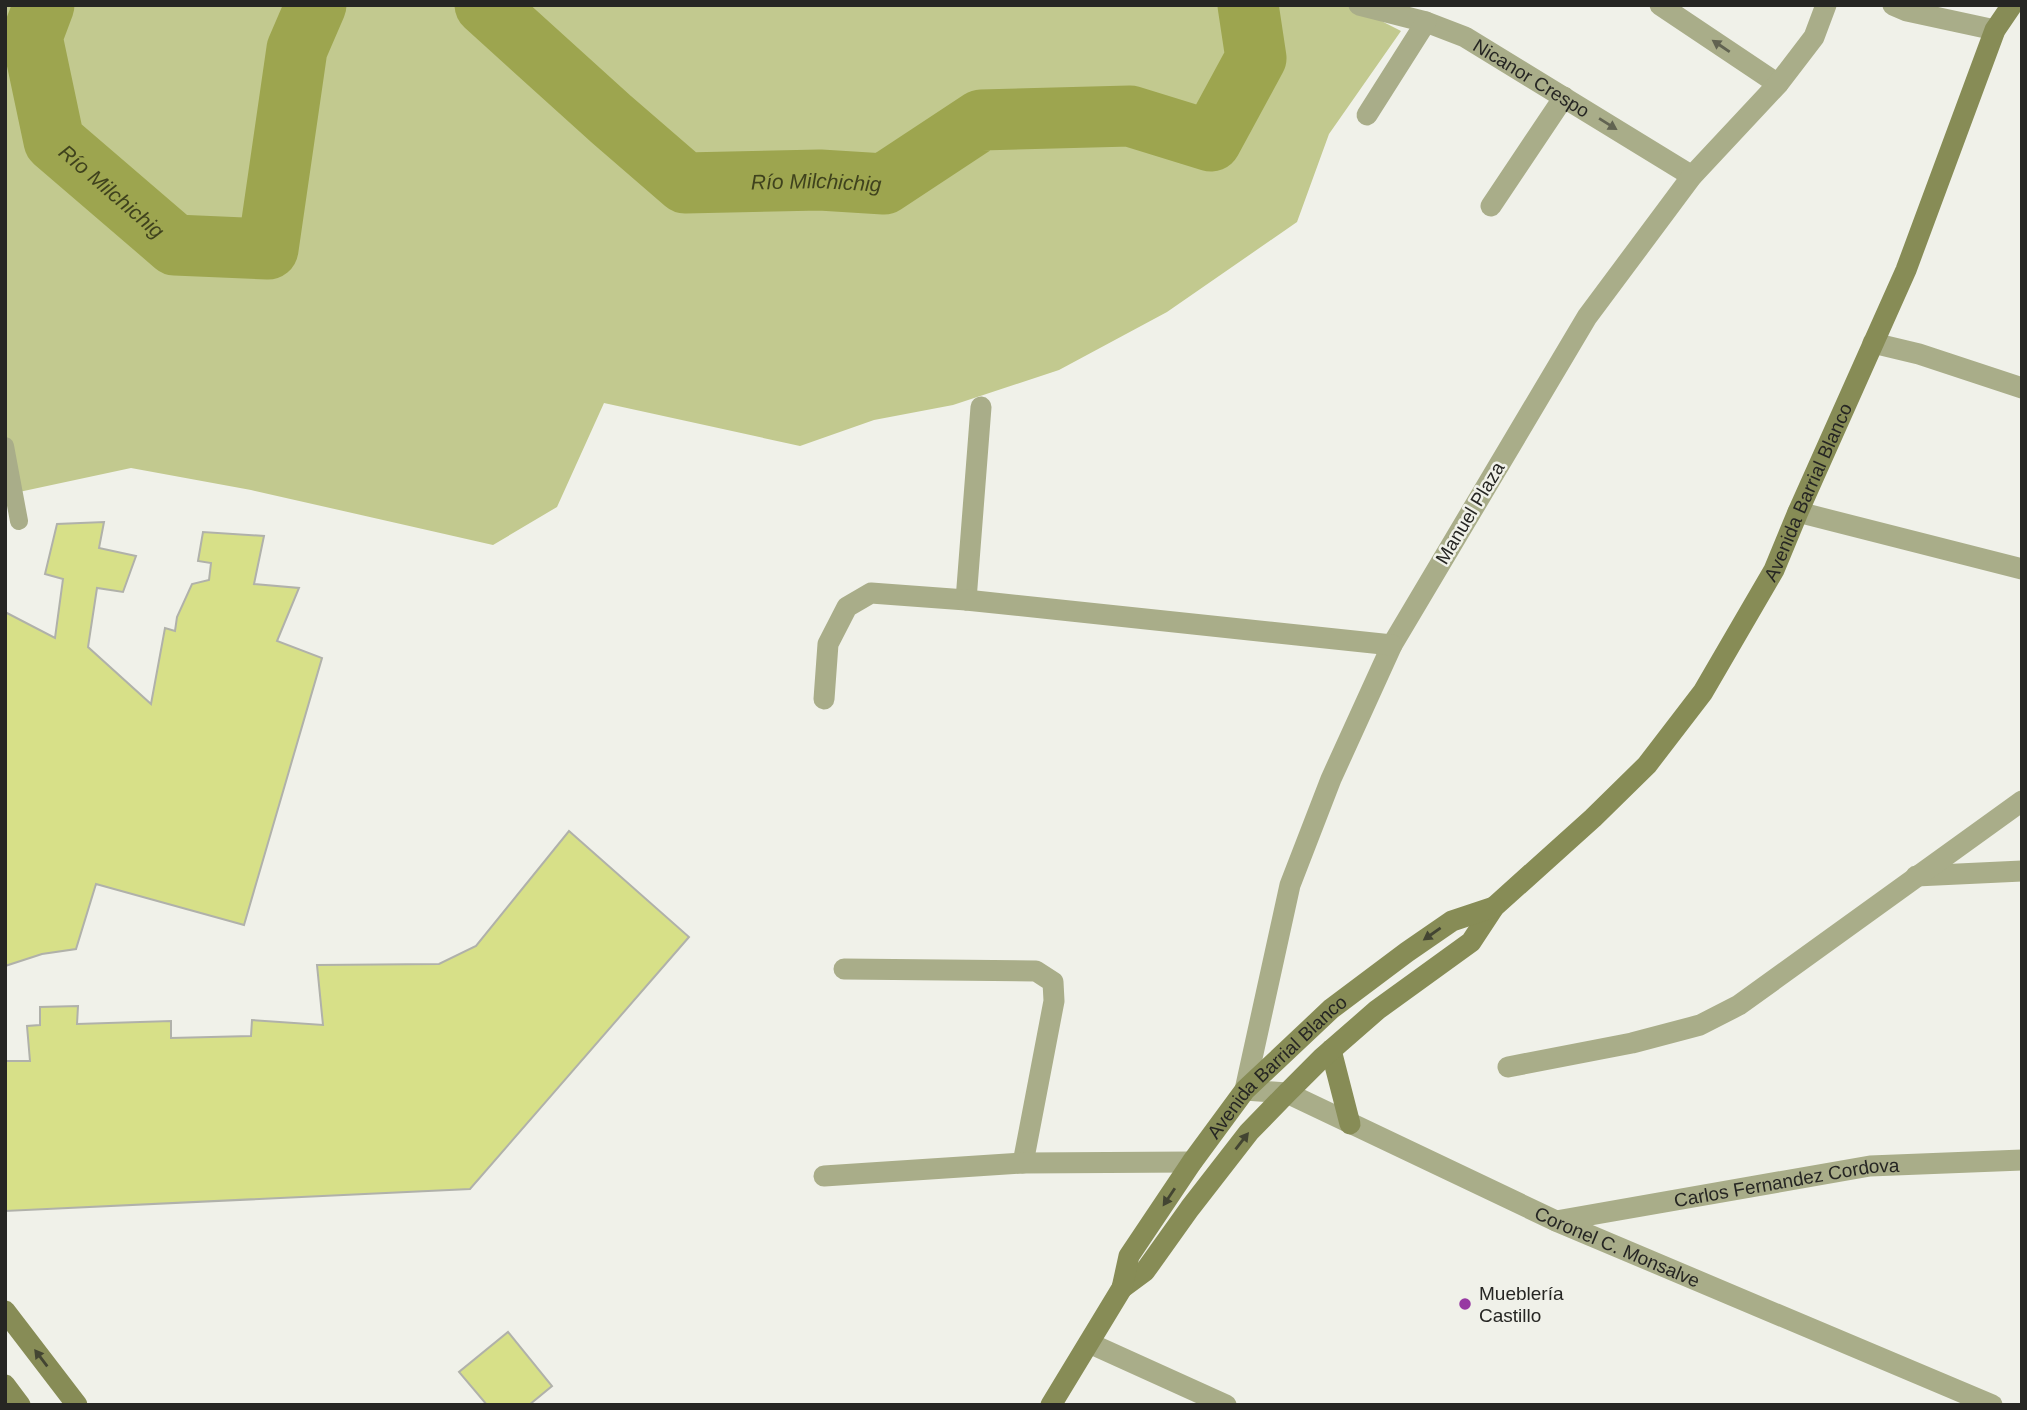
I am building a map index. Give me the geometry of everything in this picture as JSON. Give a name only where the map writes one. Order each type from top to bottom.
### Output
[{"type":"street","name":"Nicanor Crespo","points":[[1359,5],[1426,22],[1465,37],[1692,176]]},
{"type":"street","points":[[1660,5],[1778,84]]},
{"type":"street","name":"Manuel Plaza","points":[[1245,1090],[1290,885],[1331,779],[1392,645],[1587,317],[1692,176],[1778,84],[1814,37],[1826,5]]},
{"type":"street","points":[[1893,5],[1995,30]]},
{"type":"street","name":"Avenida Barrial Blanco","points":[[1122,1288],[1145,1271],[1249,1132],[1287,1093],[1377,1010],[1471,942],[1494,907],[1593,818],[1647,765],[1703,692],[1774,570],[1906,270],[1995,30],[2012,5]]},
{"type":"street","points":[[1367,115],[1426,22]]},
{"type":"street","points":[[1491,205],[1564,97]]},
{"type":"street","points":[[1873,343],[1919,354],[2022,388]]},
{"type":"street","points":[[967,600],[981,407]]},
{"type":"street","points":[[1798,512],[2022,569]]},
{"type":"street","points":[[824,699],[828,644],[847,607],[871,593],[967,600],[1392,645]]},
{"type":"street","points":[[1508,1067],[1632,1043],[1700,1025],[1739,1005],[2022,801]]},
{"type":"street","points":[[1916,876],[2022,871]]},
{"type":"street","name":"Avenida Barrial Blanco","points":[[1051,1405],[1122,1288],[1129,1256],[1192,1162],[1245,1090],[1331,1009],[1407,952],[1451,920],[1494,907]]},
{"type":"street","points":[[844,969],[1036,971],[1054,982],[1054,1001],[1023,1163]]},
{"type":"street","points":[[1331,1050],[1350,1124]]},
{"type":"street","name":"Coronel C. Monsalve","points":[[1245,1090],[1287,1093],[1556,1221],[1992,1405]]},
{"type":"street","name":"Carlos Fernandez Cordova","points":[[1556,1221],[1870,1166],[2022,1160]]},
{"type":"street","points":[[824,1176],[1023,1163],[1192,1162]]},
{"type":"street","points":[[5,1311],[77,1405]]},
{"type":"street","points":[[1089,1343],[1226,1405]]},
{"type":"street","points":[[5,1385],[20,1405]]},
{"type":"lane","points":[[5,446],[19,521]]},
{"type":"green space","points":[[5,5],[1350,5],[1401,31],[1329,134],[1297,222],[1167,312],[1059,370],[953,405],[874,420],[800,446],[604,403],[557,507],[493,545],[251,490],[131,468],[5,495]]},
{"type":"building","points":[[104,522],[99,548],[136,556],[123,592],[97,588],[88,647],[151,704],[165,628],[175,631],[177,617],[192,584],[209,580],[211,563],[198,561],[203,532],[264,536],[254,584],[299,588],[277,641],[322,658],[244,925],[96,884],[76,949],[42,954],[5,966],[5,612],[55,638],[63,579],[45,574],[57,524]]},
{"type":"building","points":[[569,831],[689,937],[470,1189],[5,1211],[5,1061],[30,1061],[27,1026],[40,1025],[40,1007],[78,1006],[77,1024],[171,1021],[171,1038],[251,1036],[252,1020],[323,1025],[317,965],[439,964],[476,946]]},
{"type":"building","points":[[508,1332],[552,1386],[529,1405],[487,1405],[459,1372]]},
{"type":"waterway","name":"Río Milchichig","points":[[44,5],[32,37],[54,141],[175,245],[268,249],[297,49],[316,5]]},
{"type":"waterway","name":"Río Milchichig","points":[[485,5],[685,183],[820,180],[884,184],[981,120],[1130,116],[1211,141],[1256,58],[1248,5]]},
{"type":"place","name":"Mueblería Castillo","points":[[1465,1304]]}]
